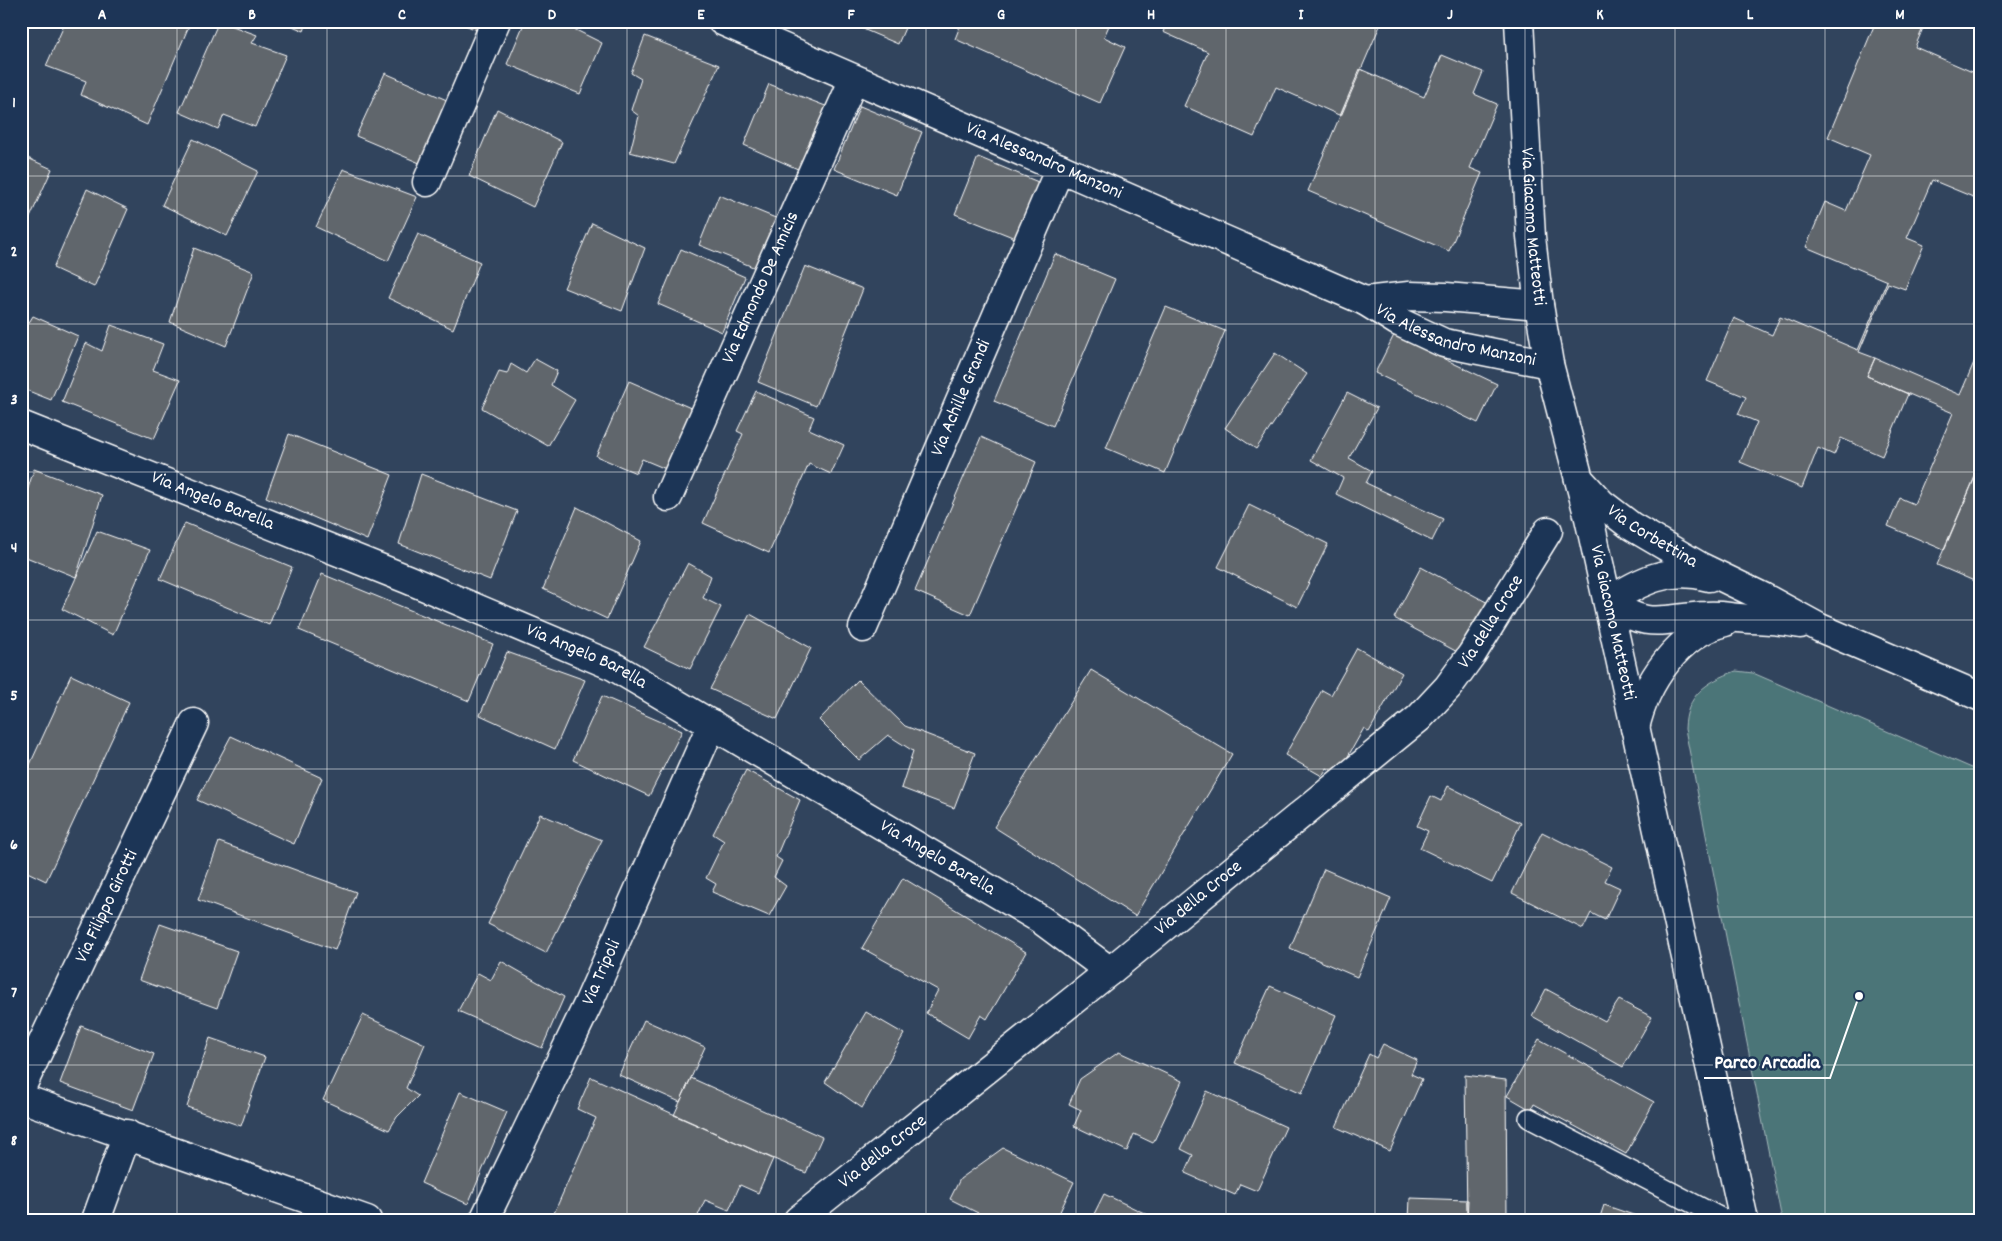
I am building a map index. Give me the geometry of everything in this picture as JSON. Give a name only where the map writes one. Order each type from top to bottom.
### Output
[{"type":"street","points":[[427,182],[496,21]]},
{"type":"street","name":"Via Alessandro Manzoni","points":[[723,21],[1365,301],[1397,322],[1444,343],[1549,364]]},
{"type":"street","name":"Via Giacomo Matteotti","points":[[1519,21],[1531,237],[1549,364],[1608,602],[1744,1220]]},
{"type":"street","name":"Via Edmondo De Amicis","points":[[668,497],[854,79]]},
{"type":"street","name":"Via Achille Grandi","points":[[863,628],[1060,168]]},
{"type":"street","name":"Via Alessandro Manzoni","points":[[1365,301],[1410,296],[1539,304]]},
{"type":"street","name":"Via Angelo Barella","points":[[21,425],[398,576],[613,666],[1040,919],[1110,971]]},
{"type":"street","name":"Via Corbettina","points":[[1579,479],[1602,503],[1631,526],[1667,549],[1820,628],[1981,697]]},
{"type":"street","name":"Via della Croce","points":[[798,1220],[1110,971],[1419,718],[1448,687],[1472,654],[1548,532]]},
{"type":"street","name":"Via Corbettina","points":[[1732,583],[1699,574],[1677,573],[1652,577],[1608,602],[1624,614],[1639,620],[1671,620],[1708,616],[1779,619],[1820,628]]},
{"type":"street","name":"Via Corbettina","points":[[1635,728],[1640,707],[1648,690],[1670,659],[1684,644],[1699,631],[1740,618]]},
{"type":"street","name":"Via Filippo Girotti","points":[[21,1088],[194,724]]},
{"type":"street","name":"Via Tripoli","points":[[484,1220],[588,1004],[712,724]]},
{"type":"street","points":[[21,1098],[367,1220]]},
{"type":"street","points":[[96,1220],[127,1134]]},
{"type":"lane","points":[[1529,1118],[1721,1218],[1733,1220]]},
{"type":"green space","points":[[1736,671],[1753,673],[1981,772],[1981,1220],[1782,1220],[1685,729],[1689,707],[1700,691],[1725,675]]},
{"type":"building","points":[[66,21],[191,21],[147,125],[81,95],[86,81],[46,66]]},
{"type":"building","points":[[219,21],[257,35],[252,43],[286,55],[255,127],[224,115],[218,129],[179,112]]},
{"type":"building","points":[[281,21],[308,21],[304,31]]},
{"type":"building","points":[[455,21],[481,21],[477,30]]},
{"type":"building","points":[[525,21],[558,21],[602,43],[580,94],[507,64]]},
{"type":"building","points":[[844,21],[908,21],[898,44]]},
{"type":"building","points":[[962,21],[1111,21],[1104,37],[1125,47],[1100,103],[955,39]]},
{"type":"building","points":[[1168,21],[1382,21],[1341,116],[1276,87],[1254,137],[1184,106],[1208,52],[1163,32]]},
{"type":"building","points":[[1876,21],[1906,21],[1923,28],[1915,47],[1977,74],[1981,64],[1981,179],[1973,197],[1932,180],[1907,238],[1924,245],[1905,289],[1888,283],[1859,352],[1875,358],[1867,376],[1908,394],[1882,456],[1841,438],[1834,455],[1818,448],[1802,488],[1740,462],[1757,422],[1738,414],[1746,397],[1707,381],[1734,318],[1772,335],[1780,317],[1858,350],[1887,281],[1806,247],[1825,202],[1846,211],[1870,155],[1828,137]]},
{"type":"building","points":[[645,36],[719,65],[674,164],[630,152],[639,116],[631,110],[641,79],[631,73]]},
{"type":"building","points":[[1442,55],[1483,72],[1474,94],[1497,104],[1470,168],[1482,173],[1449,251],[1308,191],[1360,69],[1424,97]]},
{"type":"building","points":[[385,73],[449,101],[422,164],[356,136]]},
{"type":"building","points":[[769,84],[828,107],[800,170],[744,145]]},
{"type":"building","points":[[860,106],[922,132],[897,195],[834,169]]},
{"type":"building","points":[[497,109],[562,142],[533,207],[469,176]]},
{"type":"building","points":[[193,139],[258,171],[227,236],[162,205]]},
{"type":"building","points":[[21,155],[52,169],[23,233],[21,232]]},
{"type":"building","points":[[978,157],[1043,184],[1020,240],[955,214]]},
{"type":"building","points":[[343,169],[417,197],[388,261],[316,227]]},
{"type":"building","points":[[87,189],[128,209],[94,287],[53,268]]},
{"type":"building","points":[[719,195],[778,219],[758,269],[699,245]]},
{"type":"building","points":[[592,223],[645,248],[622,311],[564,288]]},
{"type":"building","points":[[418,234],[480,262],[453,329],[388,298]]},
{"type":"building","points":[[194,248],[254,272],[226,346],[170,322]]},
{"type":"building","points":[[681,249],[745,277],[722,332],[658,304]]},
{"type":"building","points":[[1055,254],[1115,279],[1053,426],[994,401]]},
{"type":"building","points":[[805,266],[863,289],[816,406],[758,382]]},
{"type":"building","points":[[1166,307],[1225,331],[1165,473],[1106,448]]},
{"type":"building","points":[[33,316],[78,336],[51,400],[21,388],[21,327],[25,329]]},
{"type":"building","points":[[111,325],[163,344],[153,370],[180,380],[154,439],[62,402],[86,343],[102,351]]},
{"type":"building","points":[[1394,335],[1497,384],[1478,423],[1375,373]]},
{"type":"building","points":[[1981,346],[1981,463],[1944,550],[1888,526],[1900,498],[1914,504],[1953,413],[1867,376],[1875,358],[1960,395]]},
{"type":"building","points":[[1275,353],[1307,374],[1256,449],[1225,428]]},
{"type":"building","points":[[535,359],[557,371],[551,385],[575,400],[548,446],[482,408],[499,372],[507,374],[511,364],[526,373]]},
{"type":"building","points":[[629,381],[693,409],[666,469],[642,459],[636,473],[596,456]]},
{"type":"building","points":[[756,391],[814,417],[809,429],[844,445],[831,474],[809,464],[769,553],[703,523],[743,434],[737,431]]},
{"type":"building","points":[[1347,393],[1377,408],[1349,458],[1372,471],[1366,483],[1443,519],[1432,541],[1336,494],[1343,478],[1311,460]]},
{"type":"building","points":[[289,434],[392,475],[367,540],[266,497]]},
{"type":"building","points":[[981,437],[1036,462],[970,615],[915,591]]},
{"type":"building","points":[[1981,463],[1981,584],[1937,565]]},
{"type":"building","points":[[34,469],[102,495],[76,577],[21,555],[21,511]]},
{"type":"building","points":[[421,474],[517,511],[490,580],[399,544]]},
{"type":"building","points":[[1249,505],[1328,544],[1297,607],[1218,567]]},
{"type":"building","points":[[577,507],[641,541],[607,619],[543,589]]},
{"type":"building","points":[[185,523],[292,567],[269,625],[160,579]]},
{"type":"building","points":[[97,531],[150,550],[113,635],[62,609]]},
{"type":"building","points":[[688,563],[711,576],[703,598],[721,607],[690,669],[644,647]]},
{"type":"building","points":[[1421,567],[1490,604],[1463,655],[1394,618]]},
{"type":"building","points":[[322,574],[493,644],[469,701],[299,630]]},
{"type":"building","points":[[750,614],[811,648],[777,719],[710,689]]},
{"type":"building","points":[[1357,648],[1402,673],[1369,732],[1364,728],[1338,774],[1327,768],[1322,776],[1285,755],[1322,690],[1331,695]]},
{"type":"building","points":[[507,652],[585,680],[555,749],[480,715]]},
{"type":"building","points":[[1091,670],[1232,754],[1135,916],[994,827]]},
{"type":"building","points":[[71,675],[129,702],[46,881],[21,869],[21,784]]},
{"type":"building","points":[[858,680],[905,726],[975,753],[954,808],[901,788],[913,751],[888,735],[859,760],[819,720]]},
{"type":"building","points":[[602,696],[682,731],[649,796],[573,760]]},
{"type":"building","points":[[231,736],[322,778],[294,844],[197,800]]},
{"type":"building","points":[[746,770],[800,800],[776,857],[782,861],[774,877],[786,886],[769,916],[712,892],[716,884],[706,878],[724,841],[713,834]]},
{"type":"building","points":[[1448,786],[1521,823],[1492,883],[1420,848],[1428,831],[1417,826],[1431,796],[1441,801]]},
{"type":"building","points":[[540,814],[602,840],[546,953],[488,924]]},
{"type":"building","points":[[1542,832],[1612,867],[1605,881],[1620,888],[1605,920],[1591,913],[1583,929],[1512,893]]},
{"type":"building","points":[[219,842],[356,892],[335,950],[198,900]]},
{"type":"building","points":[[1324,869],[1391,898],[1357,977],[1290,948]]},
{"type":"building","points":[[903,878],[1026,952],[987,1019],[981,1015],[968,1038],[926,1013],[938,990],[862,948]]},
{"type":"building","points":[[160,924],[237,951],[217,1008],[139,980]]},
{"type":"building","points":[[501,961],[564,997],[542,1048],[458,1011],[478,973],[491,980]]},
{"type":"building","points":[[1270,986],[1336,1015],[1302,1093],[1235,1063]]},
{"type":"building","points":[[1546,989],[1605,1021],[1619,1000],[1652,1017],[1623,1067],[1532,1016]]},
{"type":"building","points":[[866,1012],[904,1034],[862,1108],[825,1082]]},
{"type":"building","points":[[363,1015],[425,1044],[406,1088],[418,1096],[397,1117],[389,1130],[323,1100]]},
{"type":"building","points":[[644,1020],[705,1047],[680,1102],[619,1075]]},
{"type":"building","points":[[81,1026],[154,1054],[133,1110],[60,1083]]},
{"type":"building","points":[[210,1038],[265,1057],[241,1126],[187,1107]]},
{"type":"building","points":[[1539,1039],[1654,1102],[1626,1154],[1534,1104],[1531,1110],[1507,1096]]},
{"type":"building","points":[[1383,1044],[1417,1060],[1411,1074],[1422,1079],[1390,1151],[1336,1127],[1369,1054],[1376,1058]]},
{"type":"building","points":[[1119,1052],[1182,1081],[1153,1143],[1134,1134],[1127,1151],[1074,1126],[1081,1110],[1069,1104],[1080,1079]]},
{"type":"building","points":[[1465,1075],[1506,1080],[1507,1220],[1467,1220]]},
{"type":"building","points":[[591,1077],[773,1159],[758,1193],[740,1185],[729,1210],[705,1200],[696,1220],[551,1220],[596,1118],[577,1109]]},
{"type":"building","points":[[691,1078],[822,1137],[806,1173],[674,1115]]},
{"type":"building","points":[[1207,1091],[1286,1127],[1257,1191],[1240,1184],[1235,1195],[1185,1173],[1193,1155],[1181,1149]]},
{"type":"building","points":[[460,1092],[507,1112],[468,1204],[421,1183]]},
{"type":"building","points":[[1003,1148],[1074,1182],[1056,1220],[992,1220],[950,1199],[960,1179]]},
{"type":"building","points":[[1104,1194],[1159,1220],[1091,1220]]},
{"type":"building","points":[[1410,1198],[1468,1200],[1467,1220],[1409,1220]]},
{"type":"building","points":[[1604,1205],[1648,1220],[1599,1220]]},
{"type":"place","name":"Parco Arcadia","points":[[1859,996]]}]
